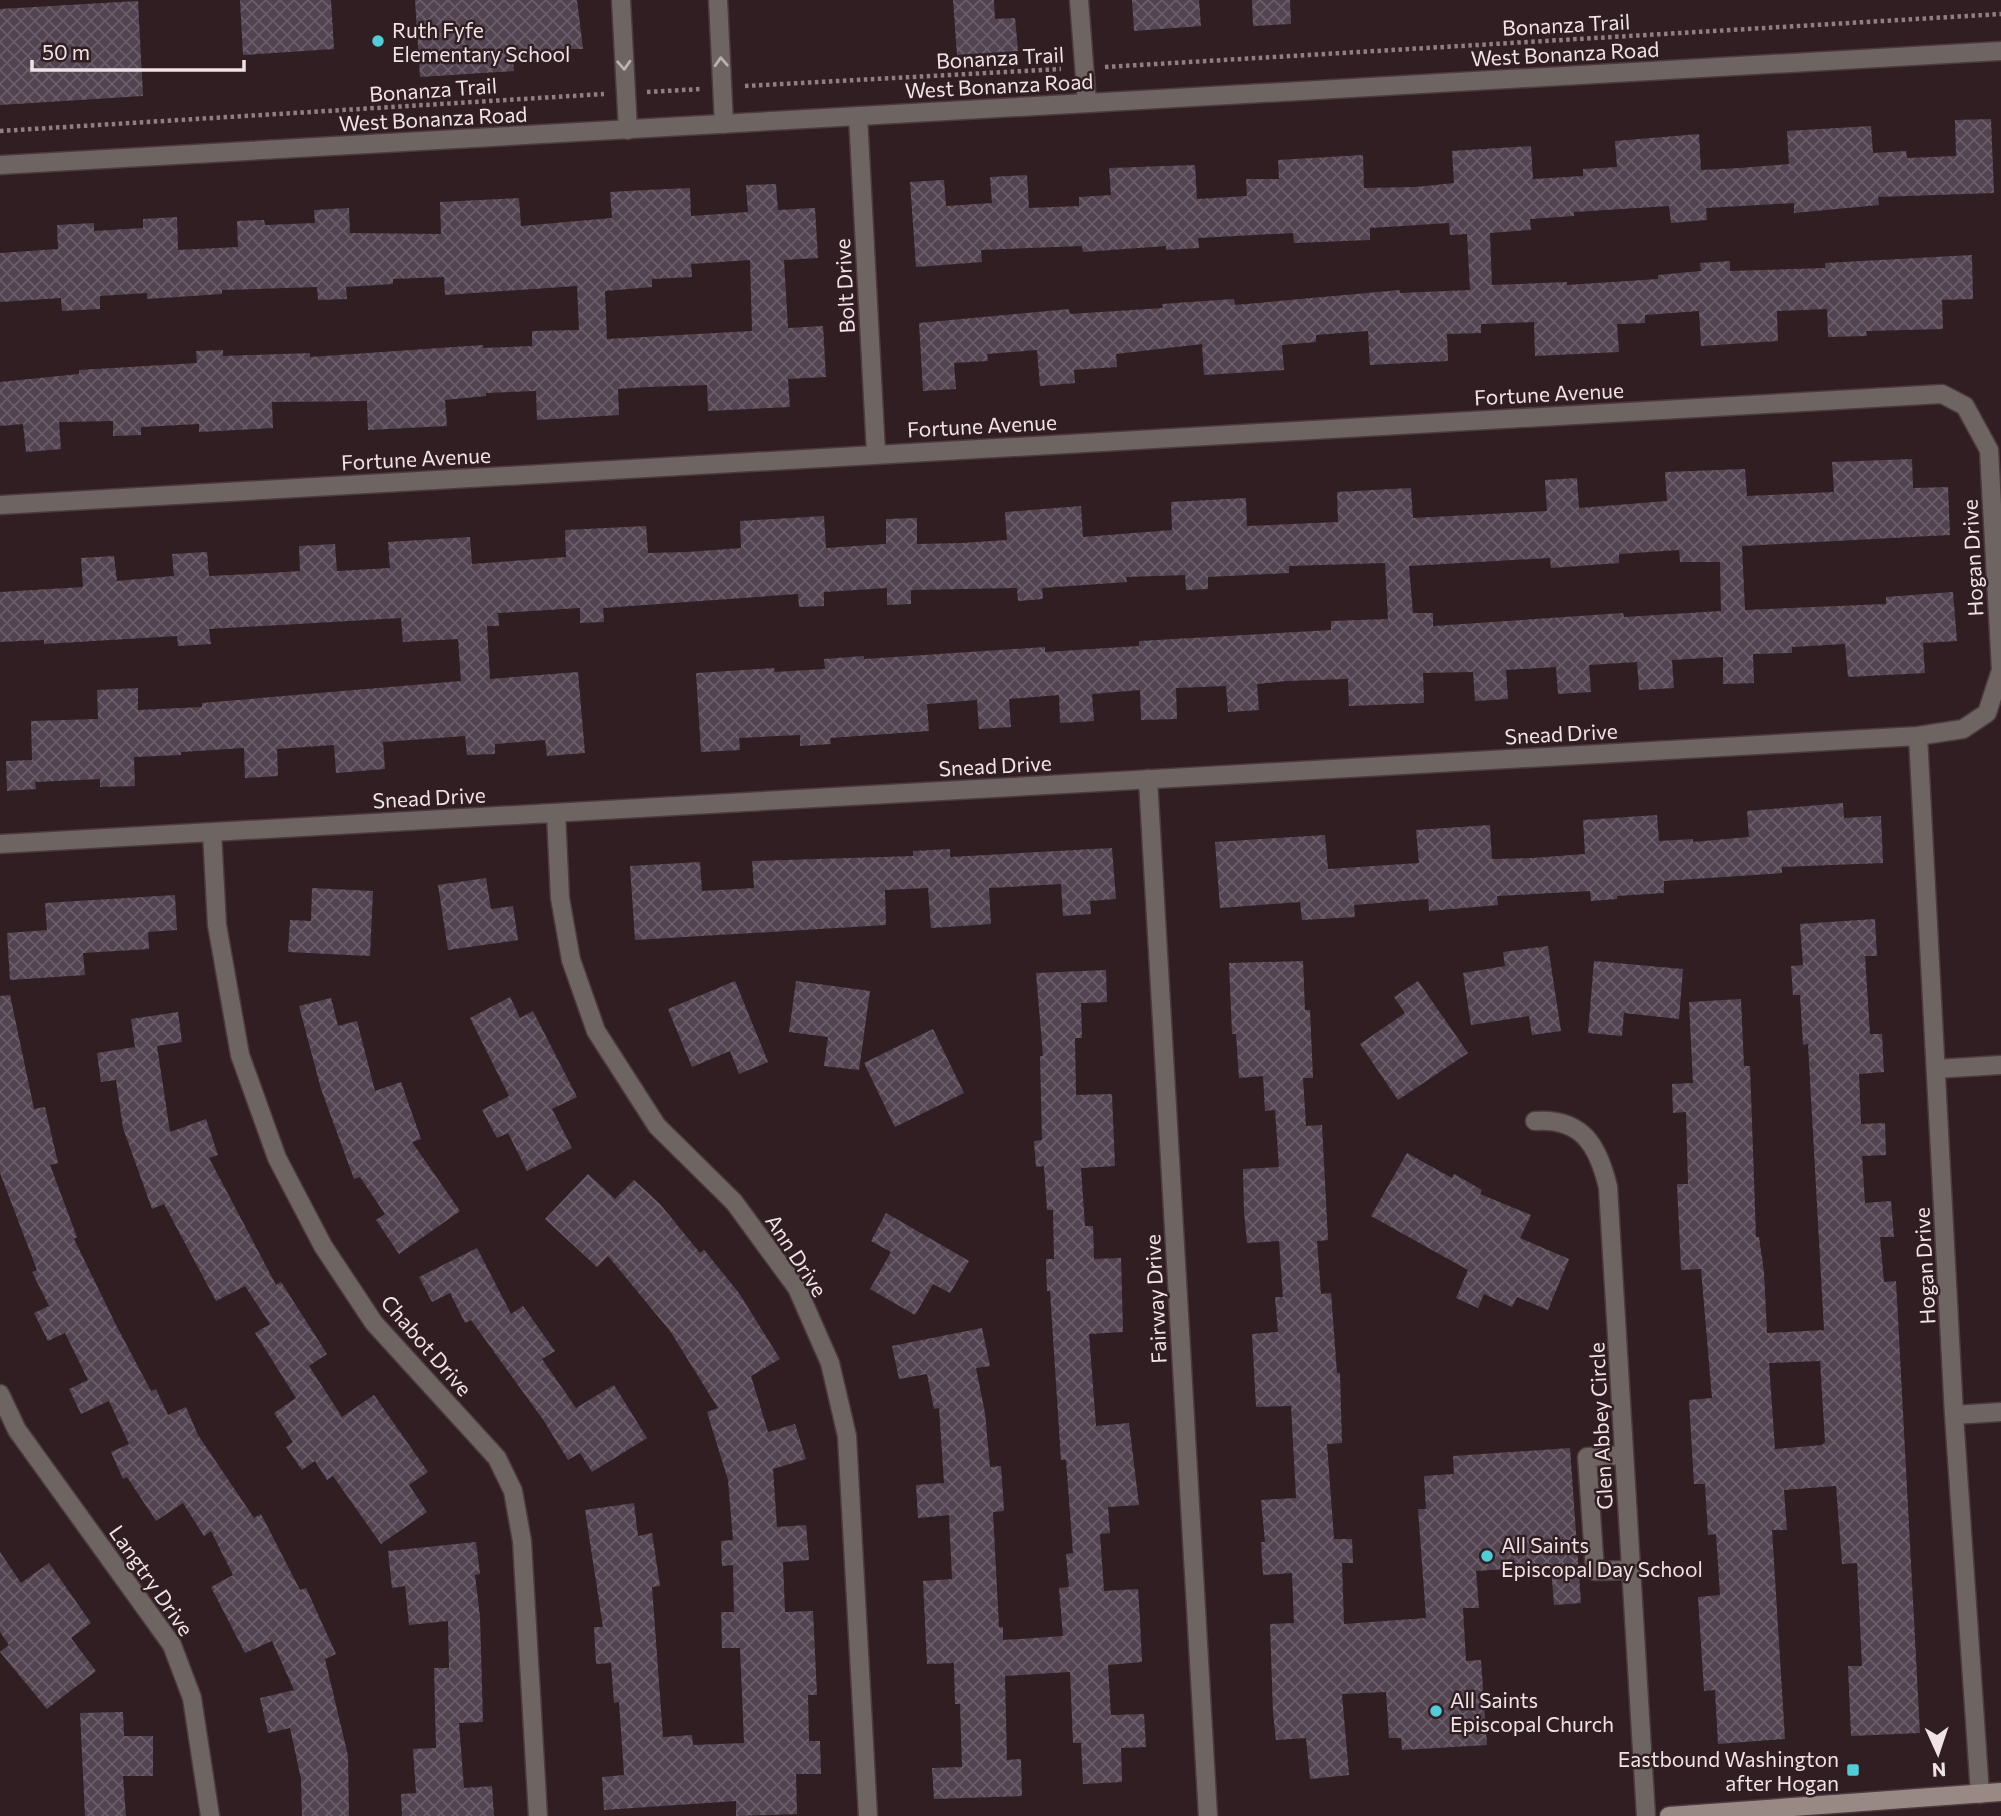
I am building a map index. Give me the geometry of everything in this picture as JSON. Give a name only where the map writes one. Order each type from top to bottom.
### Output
[{"type":"main road","points":[[1669,1816],[2001,1792]]},
{"type":"street","points":[[621,0],[628,130]]},
{"type":"street","points":[[718,0],[724,124]]},
{"type":"street","points":[[1079,0],[1087,103]]},
{"type":"street","name":"West Bonanza Road","points":[[0,165],[2001,51]]},
{"type":"street","name":"Bolt Drive","points":[[858,116],[876,453]]},
{"type":"street","name":"Fortune Avenue","points":[[0,505],[1942,394],[1965,406]]},
{"type":"street","name":"Hogan Drive","points":[[1965,406],[1989,450],[2001,670],[1987,713]]},
{"type":"street","name":"Snead Drive","points":[[0,844],[1918,736],[1963,729],[1987,713]]},
{"type":"street","name":"Hogan Drive","points":[[1918,736],[1954,1415],[1980,1794]]},
{"type":"street","name":"Fairway Drive","points":[[1148,779],[1208,1816]]},
{"type":"street","name":"Ann Drive","points":[[556,813],[560,898],[571,960],[596,1031],[657,1126],[734,1202],[797,1288],[830,1363],[847,1436],[868,1816]]},
{"type":"street","name":"Chabot Drive","points":[[212,832],[217,925],[240,1055],[277,1158],[323,1246],[374,1323],[497,1458],[513,1491],[522,1541],[538,1816]]},
{"type":"street","points":[[1936,1069],[2001,1065]]},
{"type":"street","name":"Glen Abbey Circle","points":[[1535,1121],[1556,1120],[1579,1130],[1600,1155],[1608,1187],[1646,1816]]},
{"type":"street","name":"Langtry Drive","points":[[0,1394],[17,1430],[172,1645],[192,1698],[210,1816]]},
{"type":"street","points":[[1954,1415],[2001,1412]]},
{"type":"street","points":[[1624,1455],[1587,1457],[1595,1571],[1631,1570]]},
{"type":"path","name":"Bonanza Trail","points":[[0,131],[2001,14]]},
{"type":"building","points":[[240,0],[331,0],[334,49],[243,55]]},
{"type":"building","points":[[415,0],[577,0],[583,49],[560,49],[513,60],[514,71],[420,77]]},
{"type":"building","points":[[953,0],[994,0],[995,19],[1015,18],[1018,51],[957,55]]},
{"type":"building","points":[[1132,0],[1199,0],[1201,26],[1134,31]]},
{"type":"building","points":[[1252,0],[1290,0],[1291,24],[1253,26]]},
{"type":"building","points":[[138,1],[143,96],[0,105],[0,9]]},
{"type":"building","points":[[1991,119],[1994,193],[1878,197],[1879,205],[1794,213],[1794,203],[1706,208],[1707,220],[1671,223],[1669,206],[1574,212],[1574,216],[1530,219],[1531,230],[1490,233],[1492,285],[1567,282],[1567,285],[1658,279],[1658,275],[1701,271],[1700,263],[1730,261],[1730,271],[1825,268],[1825,263],[1972,255],[1973,299],[1942,300],[1943,329],[1866,331],[1867,336],[1828,337],[1827,309],[1777,311],[1778,341],[1701,346],[1699,311],[1645,315],[1645,323],[1617,324],[1619,352],[1535,356],[1534,322],[1481,324],[1481,333],[1447,334],[1448,361],[1370,365],[1368,331],[1316,335],[1316,342],[1282,345],[1284,370],[1204,375],[1202,344],[1116,354],[1117,367],[1074,370],[1075,383],[1040,386],[1037,350],[987,354],[988,361],[954,363],[956,389],[923,391],[919,323],[1069,309],[1070,314],[1163,308],[1162,304],[1234,299],[1235,305],[1400,290],[1400,293],[1470,290],[1467,234],[1450,235],[1449,223],[1370,228],[1370,240],[1294,243],[1293,233],[1198,238],[1199,248],[1166,250],[1166,246],[1083,252],[1082,246],[981,250],[982,262],[916,267],[910,182],[944,180],[946,206],[992,203],[990,177],[1027,175],[1029,208],[1079,206],[1079,197],[1111,195],[1109,168],[1195,165],[1197,199],[1247,196],[1246,179],[1279,179],[1278,160],[1363,155],[1364,188],[1416,187],[1454,183],[1452,151],[1531,146],[1533,179],[1583,176],[1583,169],[1617,167],[1615,141],[1699,134],[1701,170],[1740,168],[1789,164],[1787,131],[1871,126],[1873,153],[1906,151],[1907,158],[1956,156],[1955,120]]},
{"type":"building","points":[[776,184],[778,210],[815,208],[818,258],[784,260],[788,328],[823,326],[826,377],[788,379],[790,407],[708,411],[707,385],[646,387],[618,389],[619,415],[537,420],[536,391],[486,393],[486,396],[445,400],[447,426],[368,430],[367,401],[272,402],[273,428],[199,432],[199,424],[141,427],[141,435],[113,436],[113,421],[59,422],[61,449],[26,452],[23,424],[0,426],[0,382],[79,374],[79,370],[197,363],[196,351],[223,350],[223,356],[310,353],[310,357],[483,345],[483,348],[532,346],[532,331],[579,330],[577,286],[445,295],[444,277],[393,279],[393,284],[346,287],[347,299],[318,300],[317,287],[222,290],[222,294],[147,299],[147,293],[100,296],[100,309],[62,311],[61,298],[0,302],[0,253],[58,249],[57,225],[94,223],[94,231],[143,228],[143,219],[177,217],[178,250],[238,247],[237,221],[264,220],[265,225],[315,223],[314,210],[349,208],[350,233],[441,234],[440,202],[519,198],[521,226],[612,218],[610,192],[690,188],[691,216],[748,212],[746,185]],"holes":[[[750,260],[752,331],[607,339],[605,291],[652,287],[652,279],[692,277],[691,264]]]},
{"type":"building","points":[[1912,459],[1913,488],[1948,487],[1950,535],[1742,546],[1745,610],[1886,604],[1886,597],[1953,592],[1957,641],[1923,643],[1925,673],[1848,677],[1845,644],[1792,647],[1792,653],[1753,654],[1754,683],[1723,684],[1723,657],[1672,660],[1674,688],[1639,690],[1637,662],[1589,665],[1591,692],[1558,694],[1556,667],[1506,670],[1508,699],[1475,701],[1473,672],[1423,673],[1424,703],[1349,706],[1348,679],[1286,681],[1257,684],[1259,710],[1228,712],[1226,686],[1176,688],[1177,719],[1141,720],[1140,690],[1092,694],[1094,721],[1060,723],[1059,695],[1009,699],[1011,727],[979,729],[977,700],[927,704],[929,731],[830,738],[831,744],[800,746],[800,735],[739,738],[740,750],[701,752],[696,673],[774,668],[775,672],[825,669],[824,659],[864,656],[864,659],[1045,647],[1045,652],[1139,646],[1139,641],[1331,630],[1331,621],[1388,619],[1385,563],[1289,566],[1289,573],[1208,577],[1208,589],[1186,590],[1185,575],[1126,577],[1127,582],[1042,588],[1043,599],[1018,601],[1017,588],[911,590],[911,604],[887,605],[887,588],[824,592],[824,606],[799,607],[798,594],[603,608],[604,622],[580,623],[580,608],[498,613],[499,626],[487,626],[490,679],[578,672],[585,753],[547,756],[545,740],[495,744],[495,754],[467,755],[465,736],[383,742],[385,769],[336,773],[334,745],[277,749],[278,776],[245,778],[244,748],[181,752],[181,755],[134,757],[135,786],[100,787],[100,779],[35,782],[36,789],[7,791],[6,761],[32,760],[31,721],[98,719],[97,690],[138,688],[138,710],[202,707],[202,703],[461,681],[458,639],[403,642],[401,618],[209,629],[211,644],[178,646],[177,636],[44,644],[44,640],[0,642],[0,592],[83,587],[81,558],[114,556],[117,581],[174,576],[172,554],[207,552],[209,576],[271,573],[300,571],[299,546],[335,544],[337,571],[390,568],[388,542],[470,537],[472,564],[566,557],[565,530],[646,526],[648,553],[688,552],[741,548],[740,521],[824,516],[826,548],[886,544],[886,519],[917,518],[917,544],[962,543],[1007,540],[1005,512],[1081,506],[1083,537],[1172,530],[1171,502],[1246,498],[1247,526],[1338,522],[1337,492],[1411,488],[1413,518],[1547,511],[1545,480],[1577,478],[1579,508],[1667,501],[1665,472],[1745,469],[1747,496],[1834,492],[1832,462]],"holes":[[[1679,550],[1680,562],[1720,562],[1721,611],[1624,617],[1623,613],[1433,626],[1433,613],[1413,613],[1409,566],[1550,558],[1551,568],[1619,563],[1619,554]]]},
{"type":"building","points":[[1843,803],[1844,818],[1881,816],[1883,863],[1782,867],[1782,873],[1664,881],[1664,893],[1617,896],[1617,899],[1591,901],[1590,891],[1497,896],[1498,905],[1429,911],[1428,899],[1354,905],[1355,917],[1302,920],[1300,902],[1220,908],[1215,842],[1325,835],[1328,869],[1419,863],[1416,830],[1490,825],[1492,859],[1532,858],[1585,854],[1583,820],[1657,815],[1659,841],[1693,839],[1693,842],[1749,837],[1747,811]]},
{"type":"building","points":[[1112,848],[1116,899],[1090,901],[1091,914],[1063,916],[1061,884],[989,888],[991,924],[931,928],[928,888],[885,890],[886,925],[635,940],[630,866],[700,862],[702,891],[754,888],[752,861],[913,856],[913,851],[950,849],[950,857]]},
{"type":"building","points":[[486,878],[491,909],[513,906],[518,940],[448,950],[438,885]]},
{"type":"building","points":[[312,888],[373,891],[370,956],[288,952],[290,920],[311,921]]},
{"type":"building","points":[[175,895],[177,930],[148,932],[149,949],[83,953],[85,975],[10,980],[7,933],[47,930],[45,903]]},
{"type":"building","points":[[1875,919],[1877,956],[1865,956],[1870,1034],[1882,1034],[1884,1072],[1859,1074],[1861,1124],[1885,1123],[1886,1155],[1862,1156],[1865,1203],[1891,1201],[1894,1237],[1880,1237],[1884,1282],[1896,1281],[1920,1733],[1851,1736],[1848,1666],[1862,1666],[1857,1563],[1842,1564],[1836,1486],[1784,1490],[1787,1530],[1772,1530],[1785,1739],[1718,1744],[1715,1690],[1704,1691],[1698,1597],[1720,1595],[1716,1534],[1708,1535],[1705,1484],[1694,1484],[1689,1400],[1712,1398],[1701,1269],[1681,1270],[1677,1184],[1688,1184],[1686,1112],[1673,1113],[1672,1084],[1693,1083],[1689,1002],[1741,999],[1744,1066],[1750,1066],[1756,1237],[1759,1237],[1764,1272],[1767,1333],[1824,1330],[1808,1044],[1803,1045],[1800,995],[1793,995],[1791,966],[1803,965],[1800,924]],"holes":[[[1820,1361],[1825,1442],[1822,1445],[1775,1449],[1769,1363]]]},
{"type":"building","points":[[1548,946],[1561,1031],[1532,1035],[1529,1016],[1471,1025],[1463,973],[1505,966],[1503,952]]},
{"type":"building","points":[[1303,961],[1305,1010],[1310,1010],[1313,1078],[1303,1078],[1306,1126],[1322,1125],[1328,1240],[1317,1241],[1321,1294],[1331,1293],[1337,1373],[1340,1373],[1342,1443],[1327,1444],[1334,1539],[1352,1539],[1353,1563],[1342,1563],[1344,1624],[1426,1618],[1418,1509],[1426,1509],[1424,1476],[1454,1474],[1453,1456],[1570,1448],[1581,1603],[1554,1605],[1551,1566],[1476,1571],[1479,1608],[1463,1608],[1466,1661],[1481,1660],[1487,1745],[1402,1750],[1401,1738],[1389,1738],[1386,1692],[1342,1694],[1349,1775],[1310,1779],[1306,1738],[1276,1740],[1270,1624],[1294,1623],[1292,1573],[1263,1575],[1261,1542],[1265,1542],[1261,1500],[1296,1498],[1291,1406],[1256,1407],[1252,1334],[1278,1332],[1275,1297],[1283,1297],[1279,1241],[1247,1243],[1244,1212],[1243,1169],[1279,1167],[1275,1110],[1265,1111],[1263,1076],[1239,1078],[1236,1034],[1232,1034],[1229,963]]},
{"type":"building","points":[[1594,961],[1683,969],[1679,1019],[1624,1013],[1622,1036],[1588,1033]]},
{"type":"building","points":[[1106,970],[1107,1002],[1081,1003],[1082,1038],[1075,1038],[1076,1095],[1112,1094],[1115,1166],[1081,1168],[1085,1226],[1093,1226],[1094,1259],[1121,1258],[1123,1332],[1089,1334],[1096,1426],[1129,1423],[1139,1505],[1108,1507],[1110,1533],[1100,1534],[1104,1591],[1138,1589],[1140,1620],[1142,1662],[1108,1665],[1111,1715],[1144,1714],[1146,1747],[1121,1748],[1122,1782],[1083,1784],[1081,1743],[1073,1743],[1070,1672],[1005,1676],[1007,1760],[1021,1759],[1022,1796],[934,1799],[932,1768],[962,1767],[960,1704],[955,1704],[954,1663],[927,1664],[923,1581],[952,1579],[949,1515],[918,1518],[916,1485],[944,1483],[939,1408],[934,1409],[927,1374],[899,1379],[892,1346],[982,1328],[990,1366],[976,1368],[985,1413],[990,1467],[1001,1466],[1004,1511],[993,1512],[999,1627],[1003,1627],[1003,1640],[1063,1636],[1059,1588],[1069,1587],[1066,1554],[1073,1553],[1066,1460],[1061,1460],[1050,1291],[1047,1291],[1046,1259],[1054,1259],[1053,1210],[1047,1210],[1044,1166],[1036,1167],[1034,1141],[1042,1140],[1040,1056],[1043,1056],[1036,973]]},
{"type":"building","points":[[735,981],[768,1062],[739,1074],[730,1051],[692,1067],[668,1009]]},
{"type":"building","points":[[796,981],[870,991],[859,1070],[824,1066],[828,1037],[789,1032]]},
{"type":"building","points":[[1418,981],[1468,1053],[1398,1100],[1360,1044],[1405,1013],[1394,997]]},
{"type":"building","points":[[10,995],[34,1109],[45,1107],[58,1163],[50,1165],[77,1237],[74,1239],[116,1325],[151,1391],[156,1389],[168,1415],[186,1407],[198,1435],[254,1518],[261,1514],[300,1590],[306,1588],[336,1654],[325,1659],[348,1756],[349,1816],[302,1816],[301,1779],[290,1728],[268,1733],[260,1698],[294,1690],[272,1641],[245,1653],[211,1587],[233,1575],[211,1531],[204,1536],[183,1503],[156,1521],[127,1477],[123,1479],[111,1452],[129,1444],[109,1401],[81,1414],[69,1389],[88,1380],[65,1333],[48,1341],[34,1313],[49,1306],[32,1272],[37,1270],[0,1173],[0,996]]},
{"type":"building","points":[[510,997],[520,1018],[533,1011],[577,1097],[552,1109],[572,1148],[527,1171],[508,1133],[497,1138],[482,1110],[509,1096],[470,1018]]},
{"type":"building","points":[[331,998],[338,1026],[357,1021],[375,1091],[401,1082],[421,1139],[412,1142],[460,1211],[399,1254],[376,1220],[385,1214],[360,1177],[354,1179],[321,1089],[299,1006]]},
{"type":"building","points":[[178,1012],[182,1042],[157,1046],[170,1132],[206,1119],[218,1155],[209,1158],[276,1285],[281,1282],[327,1354],[309,1366],[342,1417],[374,1395],[428,1472],[409,1485],[427,1512],[381,1544],[333,1476],[327,1480],[315,1461],[302,1470],[286,1447],[293,1442],[274,1413],[296,1398],[255,1333],[270,1324],[245,1286],[216,1301],[164,1204],[152,1209],[123,1128],[116,1080],[101,1082],[97,1053],[135,1047],[131,1019]]},
{"type":"building","points":[[933,1029],[964,1093],[895,1127],[864,1063]]},
{"type":"building","points":[[1407,1153],[1452,1178],[1454,1174],[1482,1190],[1480,1194],[1531,1215],[1520,1238],[1569,1259],[1548,1310],[1517,1297],[1512,1307],[1484,1294],[1478,1308],[1456,1298],[1468,1270],[1371,1216]]},
{"type":"building","points":[[588,1174],[615,1199],[634,1180],[660,1204],[700,1253],[704,1250],[739,1293],[780,1359],[751,1376],[768,1432],[795,1424],[806,1459],[773,1469],[777,1527],[806,1525],[809,1560],[783,1562],[785,1612],[813,1611],[817,1695],[808,1695],[809,1741],[820,1741],[821,1774],[796,1774],[797,1814],[736,1816],[736,1801],[604,1810],[602,1777],[624,1775],[619,1702],[614,1703],[611,1663],[596,1664],[594,1627],[603,1627],[585,1510],[634,1503],[638,1536],[652,1533],[660,1586],[652,1587],[663,1737],[692,1735],[693,1745],[744,1743],[740,1648],[722,1648],[721,1612],[734,1612],[733,1565],[722,1566],[721,1541],[733,1540],[728,1480],[707,1412],[718,1408],[670,1331],[608,1256],[597,1267],[545,1219]]},
{"type":"building","points":[[886,1213],[969,1261],[950,1293],[933,1284],[915,1315],[870,1289],[891,1252],[871,1241]]},
{"type":"building","points":[[477,1248],[511,1314],[523,1306],[555,1351],[542,1359],[576,1408],[614,1385],[647,1438],[592,1472],[580,1453],[568,1460],[544,1421],[471,1320],[465,1323],[450,1293],[432,1302],[419,1277]]},
{"type":"building","points":[[476,1542],[480,1574],[475,1575],[480,1617],[483,1722],[459,1723],[464,1788],[492,1786],[494,1816],[402,1816],[401,1794],[416,1793],[413,1749],[436,1748],[434,1668],[449,1668],[448,1621],[409,1625],[405,1586],[392,1588],[388,1551]]},
{"type":"building","points":[[0,1552],[21,1583],[49,1563],[91,1623],[71,1638],[96,1671],[47,1709],[0,1652],[9,1645],[0,1632]]},
{"type":"building","points":[[123,1712],[124,1736],[153,1736],[153,1776],[123,1776],[126,1816],[85,1816],[80,1713]]},
{"type":"place","name":"Ruth Fyfe Elementary School","points":[[378,41]]},
{"type":"place","name":"All Saints Episcopal Day School","points":[[1487,1556]]},
{"type":"place","name":"All Saints Episcopal Church","points":[[1436,1711]]},
{"type":"place","name":"Eastbound Washington after Hogan","points":[[1853,1770]]}]
